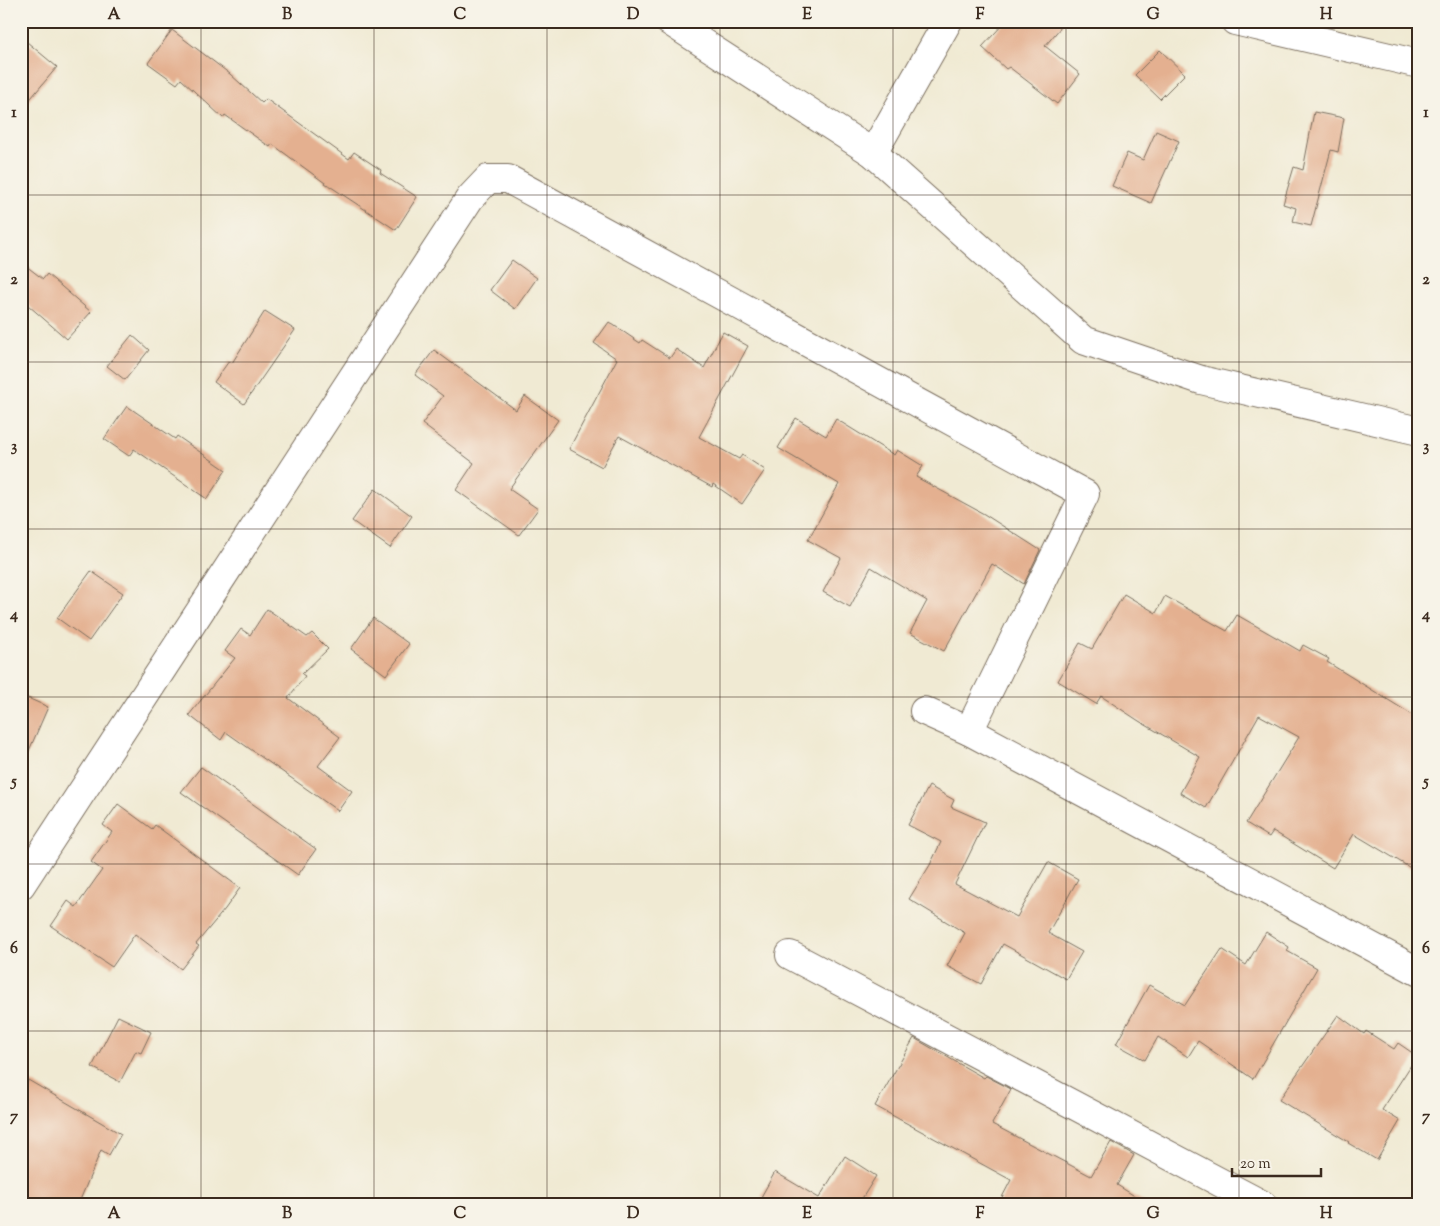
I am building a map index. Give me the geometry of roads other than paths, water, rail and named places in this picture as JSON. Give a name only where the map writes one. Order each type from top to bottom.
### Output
[{"type":"street","points":[[669,21],[873,153],[1083,340],[1201,380],[1419,432]]},
{"type":"street","points":[[873,153],[948,21]]},
{"type":"street","points":[[1235,21],[1419,64]]},
{"type":"street","points":[[21,884],[470,198],[488,179],[508,179],[1085,494],[969,730]]},
{"type":"street","points":[[924,711],[969,730],[1419,972]]},
{"type":"street","points":[[790,955],[1263,1205]]}]
